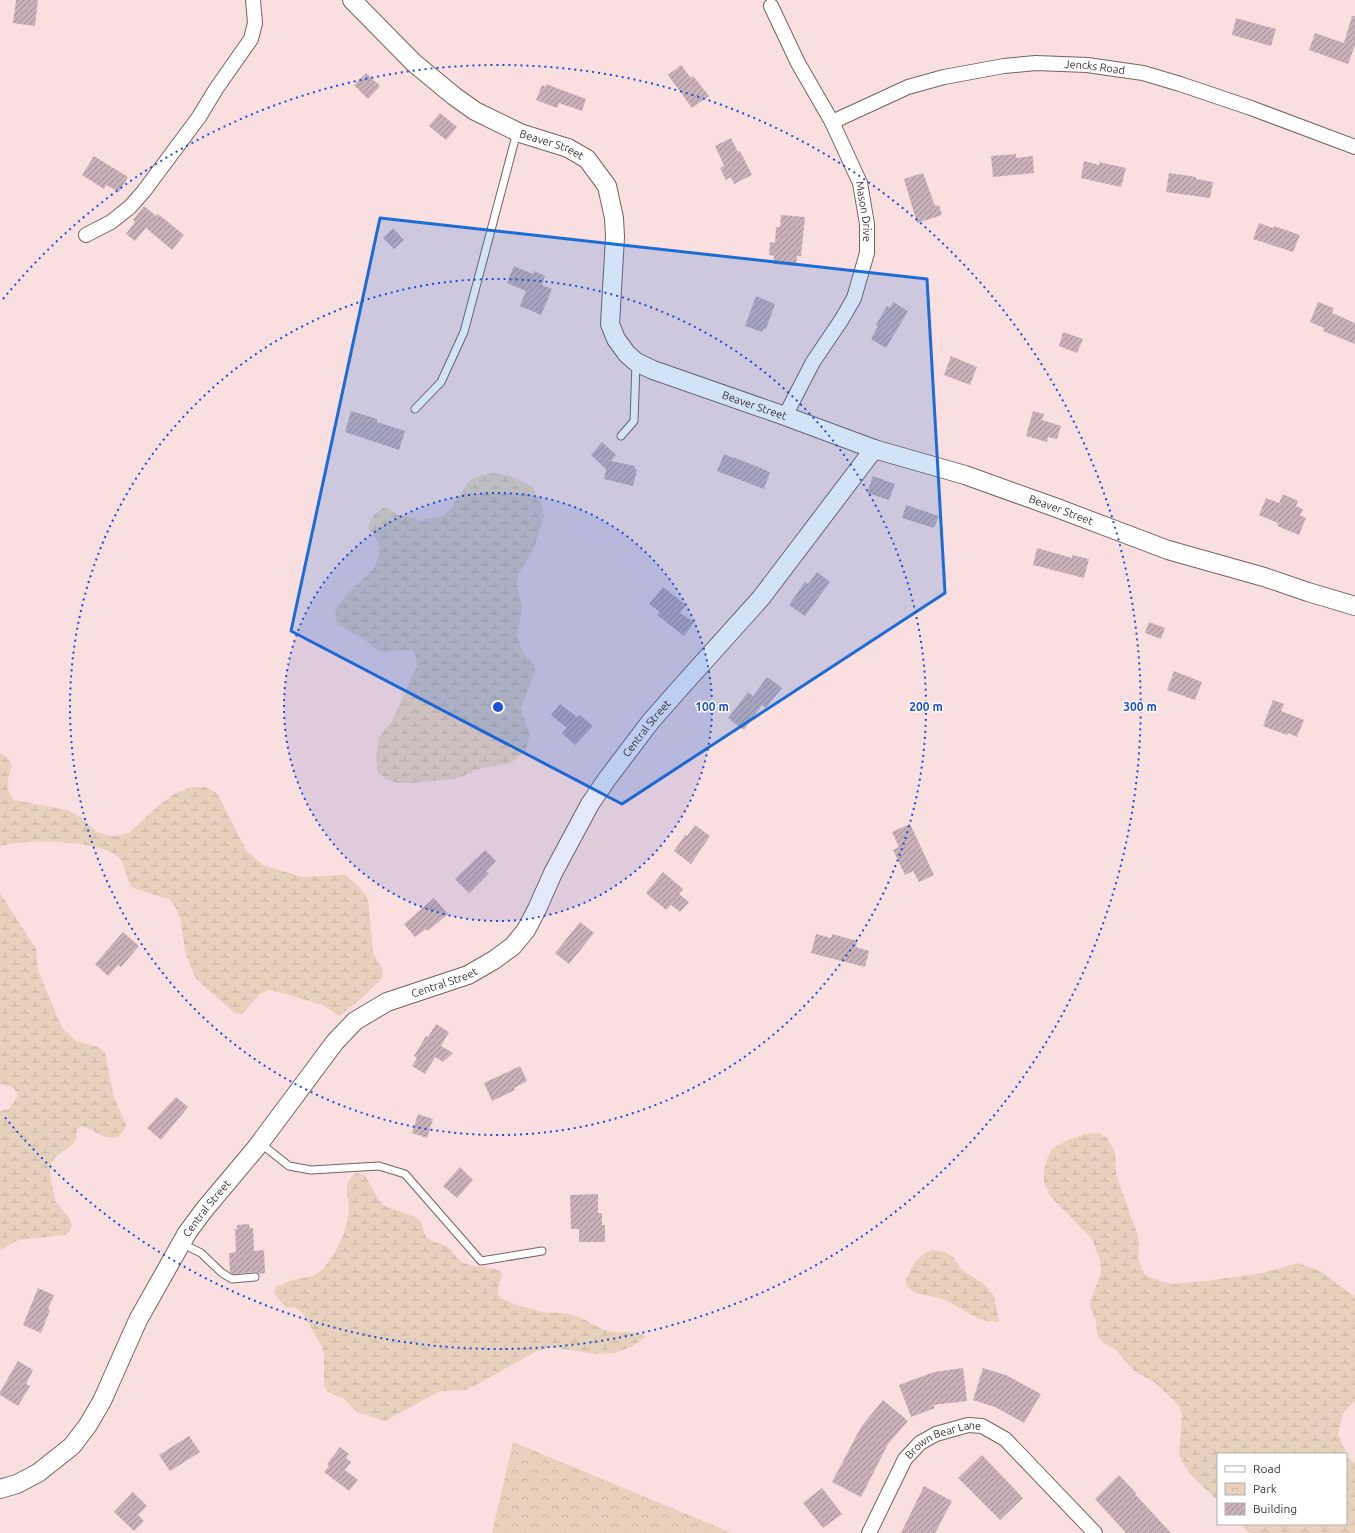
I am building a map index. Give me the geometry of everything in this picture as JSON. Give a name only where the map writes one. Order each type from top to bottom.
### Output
[{"type":"street","points":[[86,235],[111,222],[130,207],[144,191],[199,117],[250,39],[255,22],[253,0]]},
{"type":"street","name":"Beaver Street","points":[[352,0],[414,63],[475,111],[517,132],[568,148],[587,159],[607,186],[611,200],[615,237],[610,324],[616,339],[636,362],[653,370],[874,449],[965,475],[1168,550],[1264,577],[1355,606]]},
{"type":"street","name":"Mason Drive","points":[[771,6],[798,64],[832,122],[860,183],[867,224],[867,253],[854,298],[842,319],[813,362],[785,416]]},
{"type":"street","name":"Jencks Road","points":[[832,122],[908,87],[944,77],[1004,66],[1036,62],[1087,65],[1143,73],[1237,103],[1355,147]]},
{"type":"street","name":"Central Street","points":[[0,1489],[17,1484],[38,1472],[72,1446],[88,1425],[106,1394],[138,1320],[181,1243],[204,1210],[260,1143],[334,1042],[355,1021],[387,1002],[468,975],[494,960],[513,946],[526,930],[537,910],[553,873],[590,804],[607,779],[648,725],[680,687],[761,598],[874,449]]},
{"type":"street","name":"Brown Bear Lane","points":[[869,1533],[905,1459],[920,1443],[936,1434],[968,1425],[982,1426],[1004,1439],[1095,1533]]},
{"type":"lane","points":[[415,409],[441,382],[464,332],[517,132]]},
{"type":"lane","points":[[621,436],[634,421],[636,362]]},
{"type":"lane","points":[[260,1143],[289,1166],[311,1170],[380,1166],[405,1174],[481,1261],[542,1251]]},
{"type":"lane","points":[[181,1243],[201,1253],[222,1273],[232,1279],[255,1277]]},
{"type":"highlighted area","points":[[380,218],[927,279],[945,593],[622,804],[291,631]]},
{"type":"green space","points":[[492,473],[508,475],[531,486],[541,502],[544,517],[534,548],[518,575],[517,585],[522,607],[517,635],[523,653],[534,664],[535,672],[521,708],[530,734],[526,751],[511,763],[481,768],[456,779],[397,783],[386,779],[378,772],[376,757],[379,737],[391,723],[417,666],[415,652],[410,650],[402,650],[384,652],[373,648],[365,640],[348,631],[339,624],[335,617],[336,610],[340,602],[373,569],[376,564],[379,555],[379,546],[368,528],[373,516],[383,508],[389,509],[398,515],[421,520],[443,516],[450,510],[469,481]]},
{"type":"green space","points":[[0,753],[7,757],[12,765],[8,779],[8,787],[14,800],[67,810],[79,816],[97,832],[111,836],[130,832],[158,806],[176,793],[192,787],[205,787],[217,793],[246,850],[263,865],[302,877],[346,875],[360,888],[368,899],[373,951],[381,966],[383,977],[363,997],[339,1016],[323,1005],[268,990],[260,994],[242,1014],[235,1013],[196,979],[186,955],[180,918],[175,906],[169,899],[133,888],[128,881],[124,865],[119,858],[110,852],[96,847],[62,842],[26,842],[0,846]]},
{"type":"green space","points":[[0,893],[36,949],[38,970],[62,1028],[76,1041],[98,1047],[105,1053],[114,1098],[126,1125],[122,1133],[117,1137],[112,1138],[80,1126],[77,1129],[76,1140],[71,1146],[56,1156],[51,1163],[50,1173],[55,1201],[70,1219],[72,1226],[69,1232],[65,1235],[19,1240],[0,1250],[0,1111],[9,1109],[18,1096],[14,1088],[0,1084]]},
{"type":"green space","points":[[1099,1133],[1107,1138],[1115,1152],[1116,1174],[1139,1239],[1138,1259],[1145,1275],[1172,1284],[1262,1273],[1298,1263],[1320,1271],[1354,1296],[1355,1401],[1343,1413],[1338,1434],[1346,1453],[1217,1453],[1217,1500],[1189,1473],[1179,1455],[1182,1415],[1179,1405],[1154,1382],[1134,1371],[1115,1349],[1103,1343],[1097,1334],[1096,1321],[1090,1307],[1092,1296],[1101,1273],[1100,1261],[1092,1239],[1050,1196],[1044,1183],[1044,1171],[1047,1159],[1052,1149],[1068,1140],[1085,1134]]},
{"type":"green space","points":[[357,1173],[365,1175],[383,1205],[417,1218],[426,1237],[448,1247],[460,1261],[469,1265],[492,1268],[502,1272],[498,1294],[506,1301],[542,1312],[573,1315],[609,1331],[635,1332],[645,1337],[633,1346],[614,1353],[596,1354],[551,1347],[537,1351],[467,1390],[440,1391],[385,1421],[357,1412],[343,1398],[328,1392],[324,1385],[324,1354],[322,1347],[302,1312],[296,1308],[287,1307],[274,1293],[276,1287],[287,1282],[319,1273],[332,1257],[347,1225],[349,1209],[347,1185],[351,1177]]},
{"type":"green space","points":[[934,1250],[947,1253],[954,1258],[962,1270],[984,1284],[994,1296],[999,1322],[983,1320],[942,1299],[916,1293],[908,1287],[905,1282],[916,1262],[928,1251]]},
{"type":"green space","points":[[513,1442],[732,1533],[492,1533]]},
{"type":"green space","points":[[1347,1455],[1355,1464],[1355,1533],[1250,1533],[1242,1525],[1347,1525]]},
{"type":"building","points":[[16,0],[38,0],[35,26],[13,23]]},
{"type":"building","points":[[1352,16],[1355,16],[1355,45],[1348,64],[1309,50],[1315,33],[1344,43]]},
{"type":"building","points":[[1236,18],[1276,29],[1271,46],[1232,35]]},
{"type":"building","points":[[681,65],[691,78],[693,76],[709,96],[692,108],[668,75]]},
{"type":"building","points":[[366,73],[380,86],[368,99],[354,85]]},
{"type":"building","points":[[546,84],[586,99],[582,111],[559,103],[557,108],[536,100],[542,85],[546,87]]},
{"type":"building","points":[[440,113],[457,127],[446,140],[429,126]]},
{"type":"building","points":[[731,138],[738,152],[740,151],[752,175],[734,184],[731,177],[726,180],[720,168],[724,166],[715,146]]},
{"type":"building","points":[[1016,154],[1016,158],[1033,156],[1034,173],[993,177],[991,156]]},
{"type":"building","points":[[94,156],[128,177],[119,192],[106,185],[104,189],[82,175]]},
{"type":"building","points":[[1084,161],[1099,165],[1099,162],[1126,168],[1121,187],[1081,178]]},
{"type":"building","points":[[923,173],[935,206],[939,205],[942,215],[917,223],[904,179]]},
{"type":"building","points":[[1169,173],[1196,177],[1196,179],[1213,182],[1210,198],[1166,192]]},
{"type":"building","points":[[144,206],[156,216],[158,214],[184,235],[172,250],[146,228],[135,241],[126,234],[135,222],[133,220]]},
{"type":"building","points":[[781,215],[805,217],[801,256],[797,256],[796,266],[773,264],[774,256],[769,255],[770,242],[775,243],[776,227],[780,227]]},
{"type":"building","points":[[1259,223],[1273,228],[1274,226],[1300,235],[1293,252],[1253,239]]},
{"type":"building","points":[[393,228],[404,240],[394,249],[383,238]]},
{"type":"building","points":[[514,266],[533,274],[534,271],[545,276],[542,285],[552,289],[541,315],[520,306],[526,291],[507,283]]},
{"type":"building","points":[[756,296],[775,304],[766,329],[764,328],[762,332],[745,326]]},
{"type":"building","points":[[893,302],[908,311],[886,348],[871,339],[878,326],[876,325],[887,306],[890,308]]},
{"type":"building","points":[[1318,302],[1334,308],[1332,313],[1355,323],[1355,344],[1323,331],[1324,328],[1310,322]]},
{"type":"building","points":[[1063,332],[1083,339],[1077,353],[1059,346]]},
{"type":"building","points":[[951,356],[977,367],[970,385],[944,375]]},
{"type":"building","points":[[351,411],[377,419],[377,422],[405,431],[399,450],[345,432]]},
{"type":"building","points":[[1033,411],[1044,414],[1042,420],[1061,426],[1057,439],[1048,437],[1047,442],[1026,436]]},
{"type":"building","points":[[602,442],[616,455],[611,461],[635,466],[635,469],[637,470],[633,486],[604,479],[606,469],[591,455]]},
{"type":"building","points":[[724,454],[770,472],[764,489],[717,471]]},
{"type":"building","points":[[873,476],[895,484],[889,500],[867,493]]},
{"type":"building","points":[[1283,494],[1298,501],[1296,506],[1303,509],[1300,515],[1306,518],[1299,535],[1277,526],[1278,523],[1259,515],[1266,498],[1279,503]]},
{"type":"building","points":[[906,505],[939,516],[934,528],[902,518]]},
{"type":"building","points":[[1037,548],[1072,558],[1072,555],[1089,559],[1084,578],[1033,565]]},
{"type":"building","points":[[817,572],[830,582],[805,616],[789,605],[805,582],[808,584]]},
{"type":"building","points":[[663,587],[686,605],[680,613],[694,622],[684,636],[657,615],[660,612],[649,604]]},
{"type":"building","points":[[1149,622],[1165,628],[1161,639],[1145,633]]},
{"type":"building","points":[[1174,671],[1202,682],[1195,700],[1167,690]]},
{"type":"building","points":[[767,677],[782,688],[766,708],[762,705],[744,730],[728,718],[748,692],[753,696]]},
{"type":"building","points":[[1273,700],[1284,704],[1281,711],[1304,720],[1297,737],[1263,726]]},
{"type":"building","points":[[560,704],[577,717],[580,715],[593,726],[575,745],[562,733],[567,728],[551,715]]},
{"type":"building","points":[[910,824],[934,875],[919,882],[913,871],[905,875],[893,850],[899,847],[892,832]]},
{"type":"building","points":[[695,825],[710,836],[691,864],[674,851],[685,835],[687,836]]},
{"type":"building","points":[[485,850],[496,861],[486,871],[489,873],[469,893],[455,879]]},
{"type":"building","points":[[663,872],[683,889],[679,894],[689,902],[680,912],[671,905],[666,910],[646,893]]},
{"type":"building","points":[[434,898],[448,914],[428,931],[426,929],[415,937],[404,924]]},
{"type":"building","points":[[580,922],[594,933],[569,964],[555,953]]},
{"type":"building","points":[[123,932],[139,946],[121,967],[118,965],[108,976],[95,964]]},
{"type":"building","points":[[816,934],[831,938],[832,934],[857,941],[856,947],[869,951],[865,967],[811,953]]},
{"type":"building","points":[[436,1024],[449,1032],[441,1046],[453,1053],[443,1062],[435,1057],[425,1074],[412,1066],[417,1058],[414,1056],[426,1036],[428,1037]]},
{"type":"building","points":[[520,1066],[527,1081],[514,1088],[515,1090],[492,1101],[484,1083]]},
{"type":"building","points":[[176,1097],[188,1107],[161,1140],[147,1128]]},
{"type":"building","points":[[418,1114],[433,1119],[427,1138],[412,1133]]},
{"type":"building","points":[[460,1167],[473,1180],[457,1198],[443,1186]]},
{"type":"building","points":[[598,1194],[598,1213],[602,1213],[602,1225],[605,1225],[605,1242],[579,1242],[579,1229],[571,1229],[570,1195]]},
{"type":"building","points":[[249,1224],[250,1228],[253,1228],[254,1251],[264,1250],[265,1273],[259,1274],[255,1272],[233,1274],[230,1272],[229,1253],[236,1252],[235,1229],[237,1229],[237,1225]]},
{"type":"building","points":[[38,1288],[54,1295],[41,1333],[23,1325]]},
{"type":"building","points":[[18,1361],[33,1370],[26,1384],[30,1386],[18,1406],[0,1395],[0,1392]]},
{"type":"building","points":[[963,1368],[967,1401],[933,1405],[935,1408],[911,1417],[899,1385],[934,1372]]},
{"type":"building","points":[[983,1368],[1006,1375],[1041,1394],[1024,1423],[995,1407],[973,1400]]},
{"type":"building","points":[[883,1400],[908,1421],[888,1444],[861,1497],[832,1482],[861,1427]]},
{"type":"building","points":[[189,1436],[200,1452],[170,1471],[159,1455]]},
{"type":"building","points":[[340,1447],[349,1454],[346,1458],[351,1462],[345,1470],[358,1480],[349,1491],[324,1472],[329,1466],[327,1464]]},
{"type":"building","points":[[982,1455],[1023,1498],[1000,1520],[958,1478]]},
{"type":"building","points":[[1119,1475],[1171,1533],[1126,1533],[1095,1499]]},
{"type":"building","points":[[924,1486],[952,1501],[935,1533],[901,1533]]},
{"type":"building","points":[[822,1488],[842,1514],[823,1528],[803,1503]]},
{"type":"building","points":[[133,1492],[147,1506],[138,1515],[144,1521],[134,1531],[114,1512]]}]
